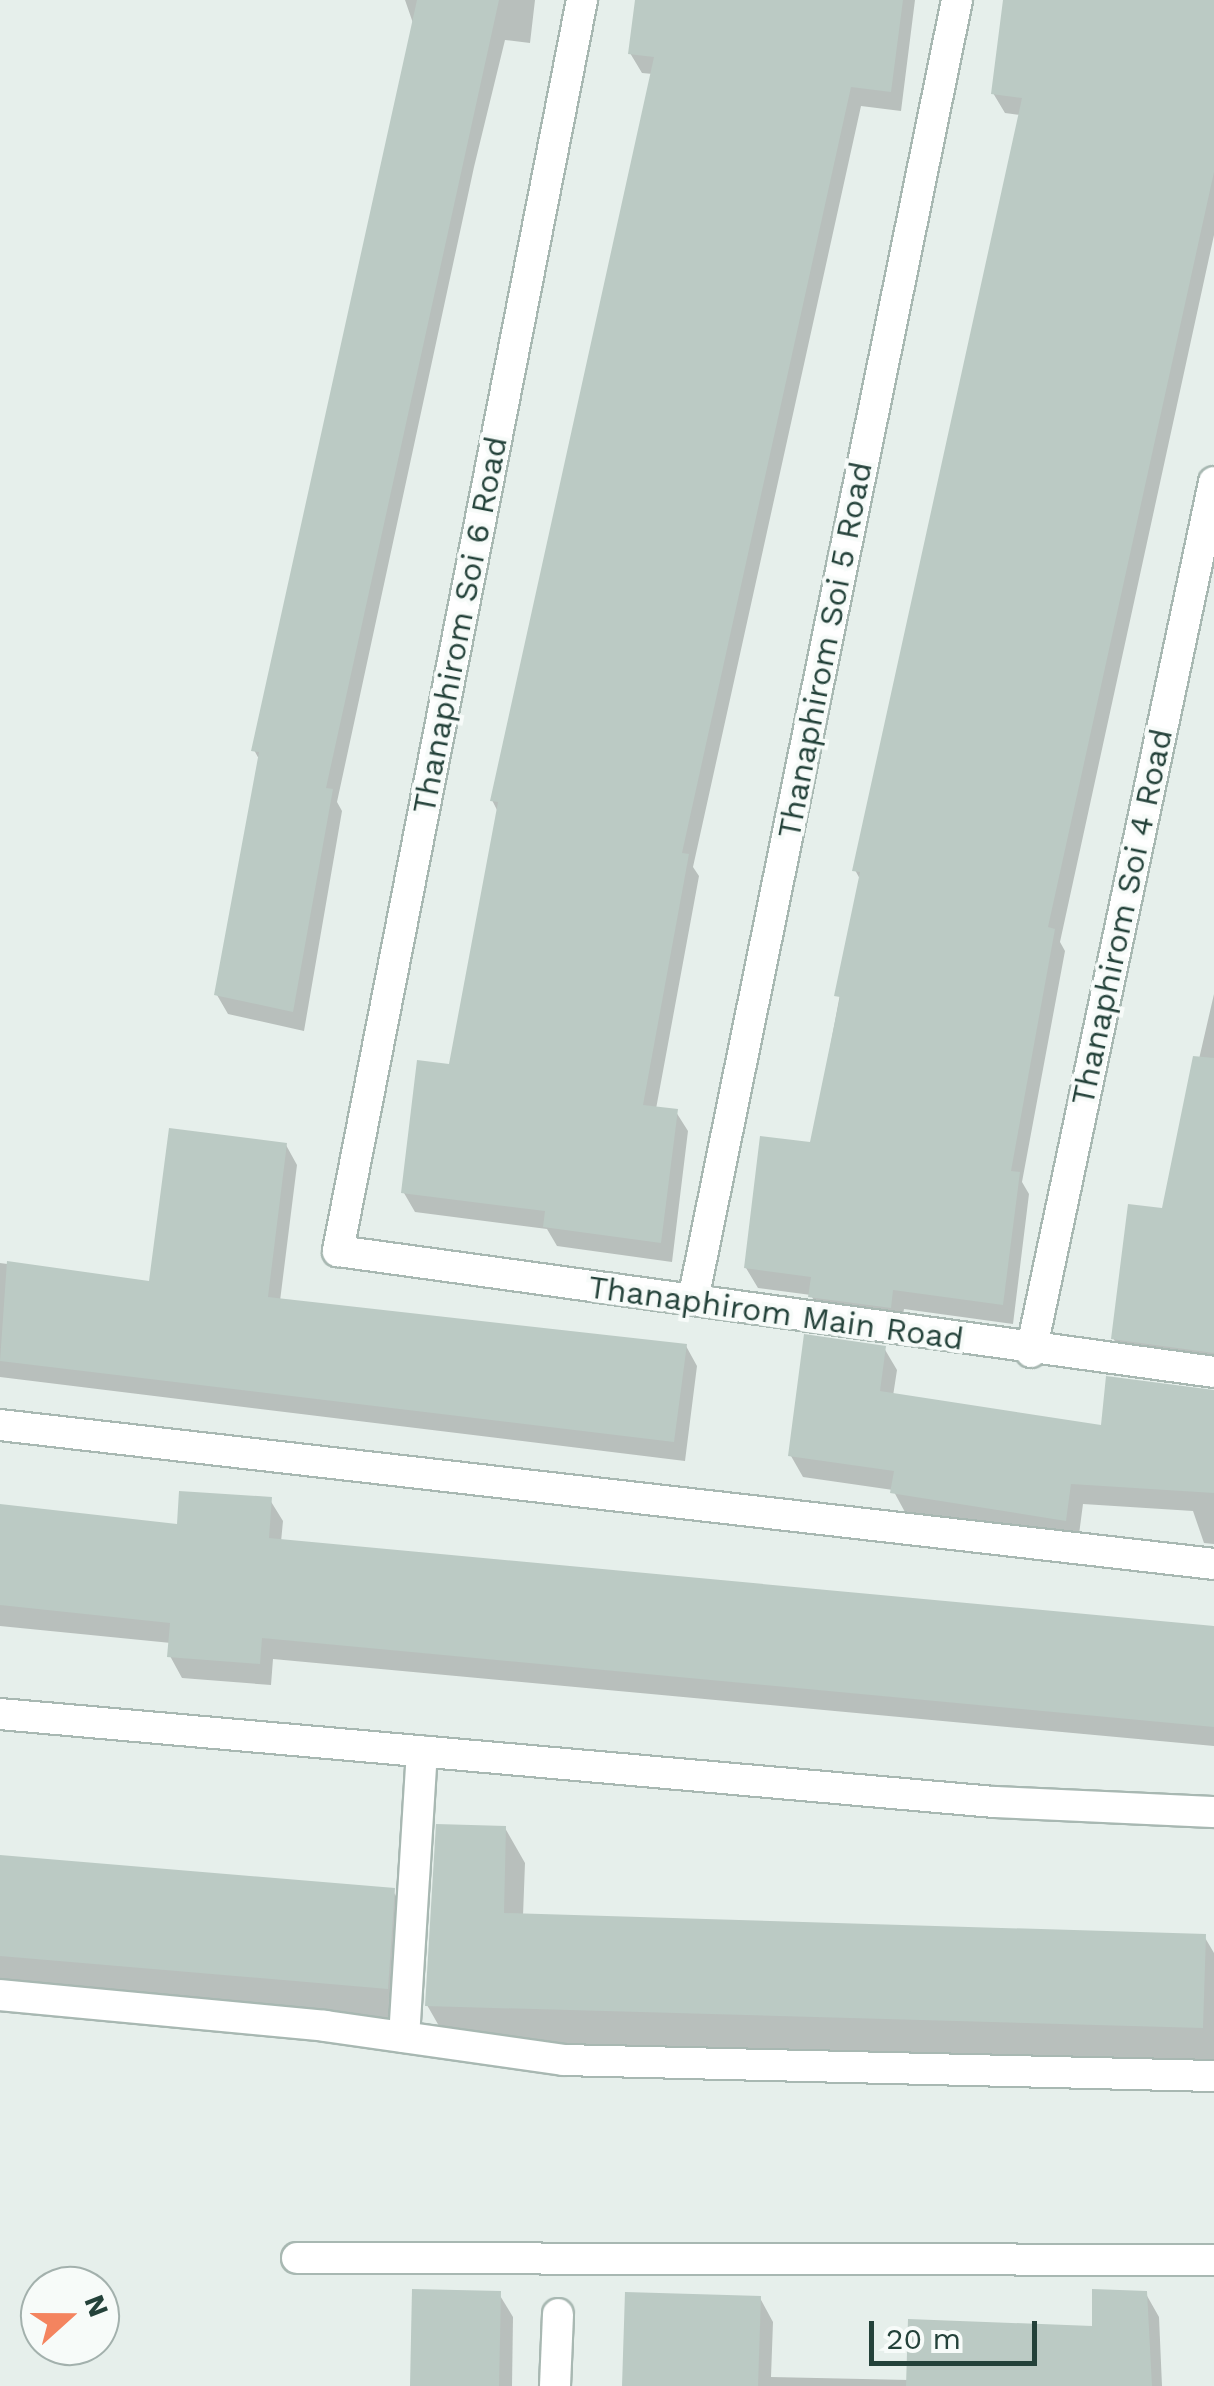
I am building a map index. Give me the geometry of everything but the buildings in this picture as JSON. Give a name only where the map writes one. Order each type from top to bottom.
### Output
[{"type":"street","name":"Thanaphirom Soi 6 Road","points":[[338,1250],[582,0]]},
{"type":"street","name":"Thanaphirom Soi 5 Road","points":[[693,1300],[957,0]]},
{"type":"street","name":"Thanaphirom Soi 4 Road","points":[[1031,1352],[1214,482]]},
{"type":"street","name":"Thanaphirom Main Road","points":[[338,1250],[1031,1352],[1214,1372]]},
{"type":"street","points":[[0,1425],[1214,1564]]},
{"type":"street","points":[[0,1714],[994,1802],[1214,1812]]},
{"type":"street","points":[[404,2037],[422,1752]]},
{"type":"street","points":[[0,1995],[404,2037],[563,2060],[1214,2076]]},
{"type":"street","points":[[296,2258],[1214,2260]]},
{"type":"street","points":[[555,2386],[558,2314]]}]
